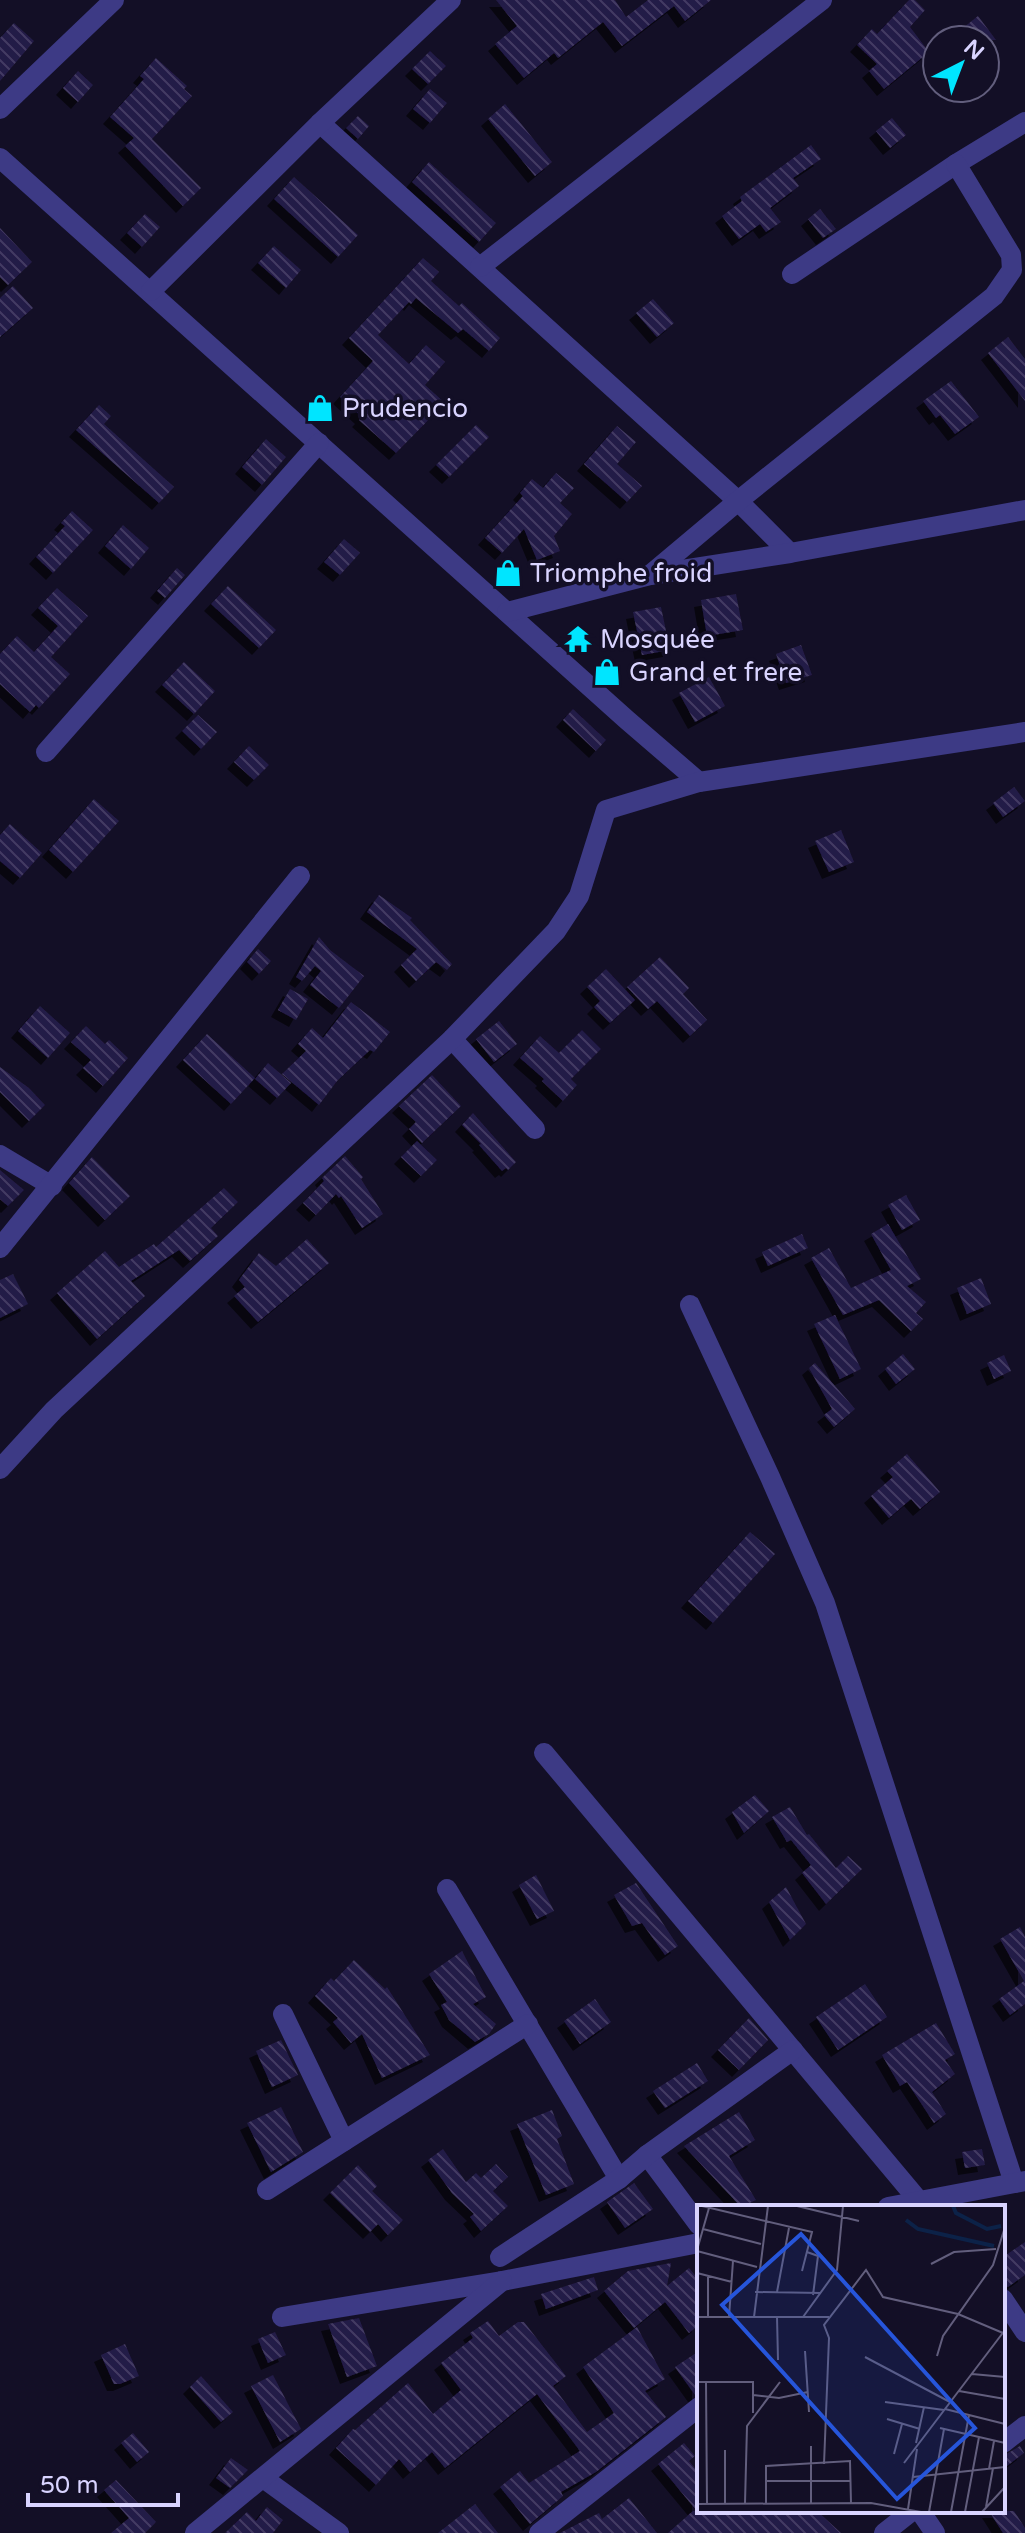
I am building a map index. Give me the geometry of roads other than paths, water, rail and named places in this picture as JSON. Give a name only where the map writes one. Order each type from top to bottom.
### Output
[{"type":"street","points":[[0,109],[114,0]]},
{"type":"street","points":[[151,291],[320,123],[451,0]]},
{"type":"street","points":[[480,267],[822,0]]},
{"type":"street","points":[[792,274],[956,164],[1025,122]]},
{"type":"street","points":[[320,123],[738,501],[790,553]]},
{"type":"street","points":[[0,158],[699,782]]},
{"type":"street","points":[[650,575],[994,296],[1012,270],[1011,255],[956,164]]},
{"type":"street","points":[[46,752],[319,443]]},
{"type":"street","points":[[507,612],[650,575],[1025,510]]},
{"type":"street","points":[[0,1469],[54,1410],[452,1039],[556,931],[579,896],[606,810],[699,782],[1025,732]]},
{"type":"street","points":[[0,1248],[300,876]]},
{"type":"street","points":[[452,1039],[535,1129]]},
{"type":"street","points":[[0,1155],[52,1186]]},
{"type":"street","points":[[690,1305],[825,1603],[1020,2182],[905,2205]]},
{"type":"street","points":[[544,1753],[793,2050],[931,2202]]},
{"type":"street","points":[[447,1889],[619,2179]]},
{"type":"street","points":[[283,2014],[344,2141]]},
{"type":"street","points":[[267,2190],[528,2024]]},
{"type":"street","points":[[500,2257],[619,2179],[647,2155],[793,2050]]},
{"type":"street","points":[[647,2155],[697,2222]]},
{"type":"street","points":[[282,2317],[502,2281],[697,2243]]},
{"type":"street","points":[[195,2533],[502,2281]]},
{"type":"street","points":[[1005,2302],[1025,2332]]},
{"type":"street","points":[[539,2533],[697,2409]]},
{"type":"street","points":[[1005,2441],[1025,2426]]},
{"type":"street","points":[[263,2478],[339,2533]]},
{"type":"street","points":[[884,2533],[909,2513]]},
{"type":"street","points":[[921,2513],[935,2533]]},
{"type":"place","name":"Prudencio","points":[[320,408]]},
{"type":"place","name":"Triomphe froid","points":[[508,573]]},
{"type":"place","name":"Mosquée","points":[[578,639]]},
{"type":"place","name":"Grand et frere","points":[[607,672]]}]
